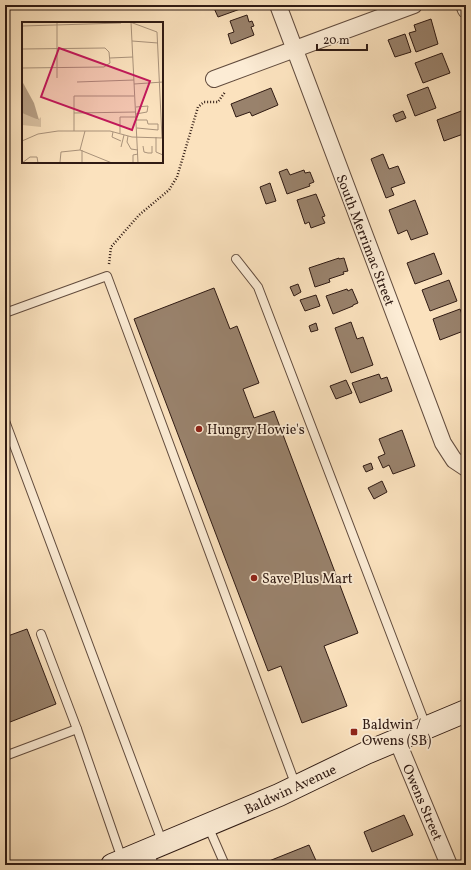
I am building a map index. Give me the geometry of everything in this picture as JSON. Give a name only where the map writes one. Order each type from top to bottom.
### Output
[{"type":"main road","name":"Baldwin Avenue","points":[[117,863],[155,853],[208,825],[296,787],[346,762],[466,711]]},
{"type":"street","name":"South Merrimac Street","points":[[278,5],[443,443],[454,460],[466,468]]},
{"type":"street","points":[[214,79],[414,5]]},
{"type":"street","points":[[464,5],[466,10]]},
{"type":"street","name":"Owens Street","points":[[397,740],[449,865]]},
{"type":"lane","points":[[236,258],[258,287],[427,727]]},
{"type":"lane","points":[[5,313],[107,276],[296,787]]},
{"type":"lane","points":[[5,421],[155,853]]},
{"type":"lane","points":[[41,634],[77,728],[117,863]]},
{"type":"lane","points":[[5,756],[77,728]]},
{"type":"lane","points":[[208,825],[225,865]]},
{"type":"path","points":[[107,276],[112,247],[139,215],[169,190],[177,177],[198,107],[204,102],[218,102],[226,92],[232,91]]},
{"type":"building","points":[[242,5],[243,8],[218,17],[213,6]]},
{"type":"building","points":[[247,15],[249,22],[252,21],[254,26],[251,27],[254,35],[231,44],[228,34],[234,32],[230,21]]},
{"type":"building","points":[[431,19],[438,44],[416,52],[409,33],[416,31],[414,25]]},
{"type":"building","points":[[405,34],[411,52],[395,57],[388,40]]},
{"type":"building","points":[[442,53],[450,73],[423,83],[415,63]]},
{"type":"building","points":[[428,87],[436,108],[415,116],[407,95]]},
{"type":"building","points":[[271,88],[278,105],[252,116],[250,112],[236,117],[231,104]]},
{"type":"building","points":[[464,110],[466,117],[466,133],[444,141],[437,120]]},
{"type":"building","points":[[403,111],[406,118],[396,122],[393,115]]},
{"type":"building","points":[[383,154],[389,169],[398,166],[405,183],[391,188],[394,195],[386,198],[371,159]]},
{"type":"building","points":[[287,169],[290,175],[304,170],[305,173],[310,172],[314,182],[309,184],[310,186],[287,194],[279,172]]},
{"type":"building","points":[[270,183],[276,201],[266,204],[260,187]]},
{"type":"building","points":[[316,194],[325,216],[322,217],[325,223],[311,228],[309,222],[305,224],[297,200]]},
{"type":"building","points":[[415,200],[428,234],[411,240],[407,230],[398,234],[389,210]]},
{"type":"building","points":[[434,253],[442,274],[415,284],[407,263]]},
{"type":"building","points":[[339,258],[344,258],[348,271],[343,272],[344,274],[329,279],[330,282],[315,287],[309,268]]},
{"type":"building","points":[[449,280],[457,301],[430,311],[422,290]]},
{"type":"building","points":[[298,284],[301,292],[294,296],[290,287]]},
{"type":"building","points":[[214,288],[230,329],[237,326],[259,383],[243,389],[254,418],[274,411],[358,633],[324,646],[347,706],[302,723],[281,666],[268,671],[134,319]]},
{"type":"building","points":[[347,289],[348,291],[352,289],[358,303],[333,314],[326,296]]},
{"type":"building","points":[[316,295],[320,306],[305,311],[300,300]]},
{"type":"building","points":[[460,309],[466,325],[466,330],[440,340],[433,319]]},
{"type":"building","points":[[351,322],[357,339],[363,337],[373,365],[351,373],[335,328]]},
{"type":"building","points":[[316,323],[318,330],[311,332],[309,326]]},
{"type":"building","points":[[379,374],[381,379],[387,377],[392,391],[360,403],[352,383]]},
{"type":"building","points":[[346,380],[352,393],[336,399],[330,386]]},
{"type":"building","points":[[402,430],[415,466],[393,474],[389,465],[383,468],[378,457],[385,454],[379,439]]},
{"type":"building","points":[[371,463],[373,469],[366,472],[363,466]]},
{"type":"building","points":[[382,481],[387,492],[374,499],[368,488]]},
{"type":"building","points":[[27,629],[56,704],[5,724],[5,637]]},
{"type":"building","points":[[404,815],[413,835],[372,852],[364,832]]},
{"type":"building","points":[[309,845],[318,865],[259,865]]},
{"type":"place","name":"Hungry Howie's","points":[[199,429]]},
{"type":"place","name":"Save Plus Mart","points":[[254,578]]},
{"type":"place","name":"Baldwin / Owens (SB)","points":[[354,732]]}]
